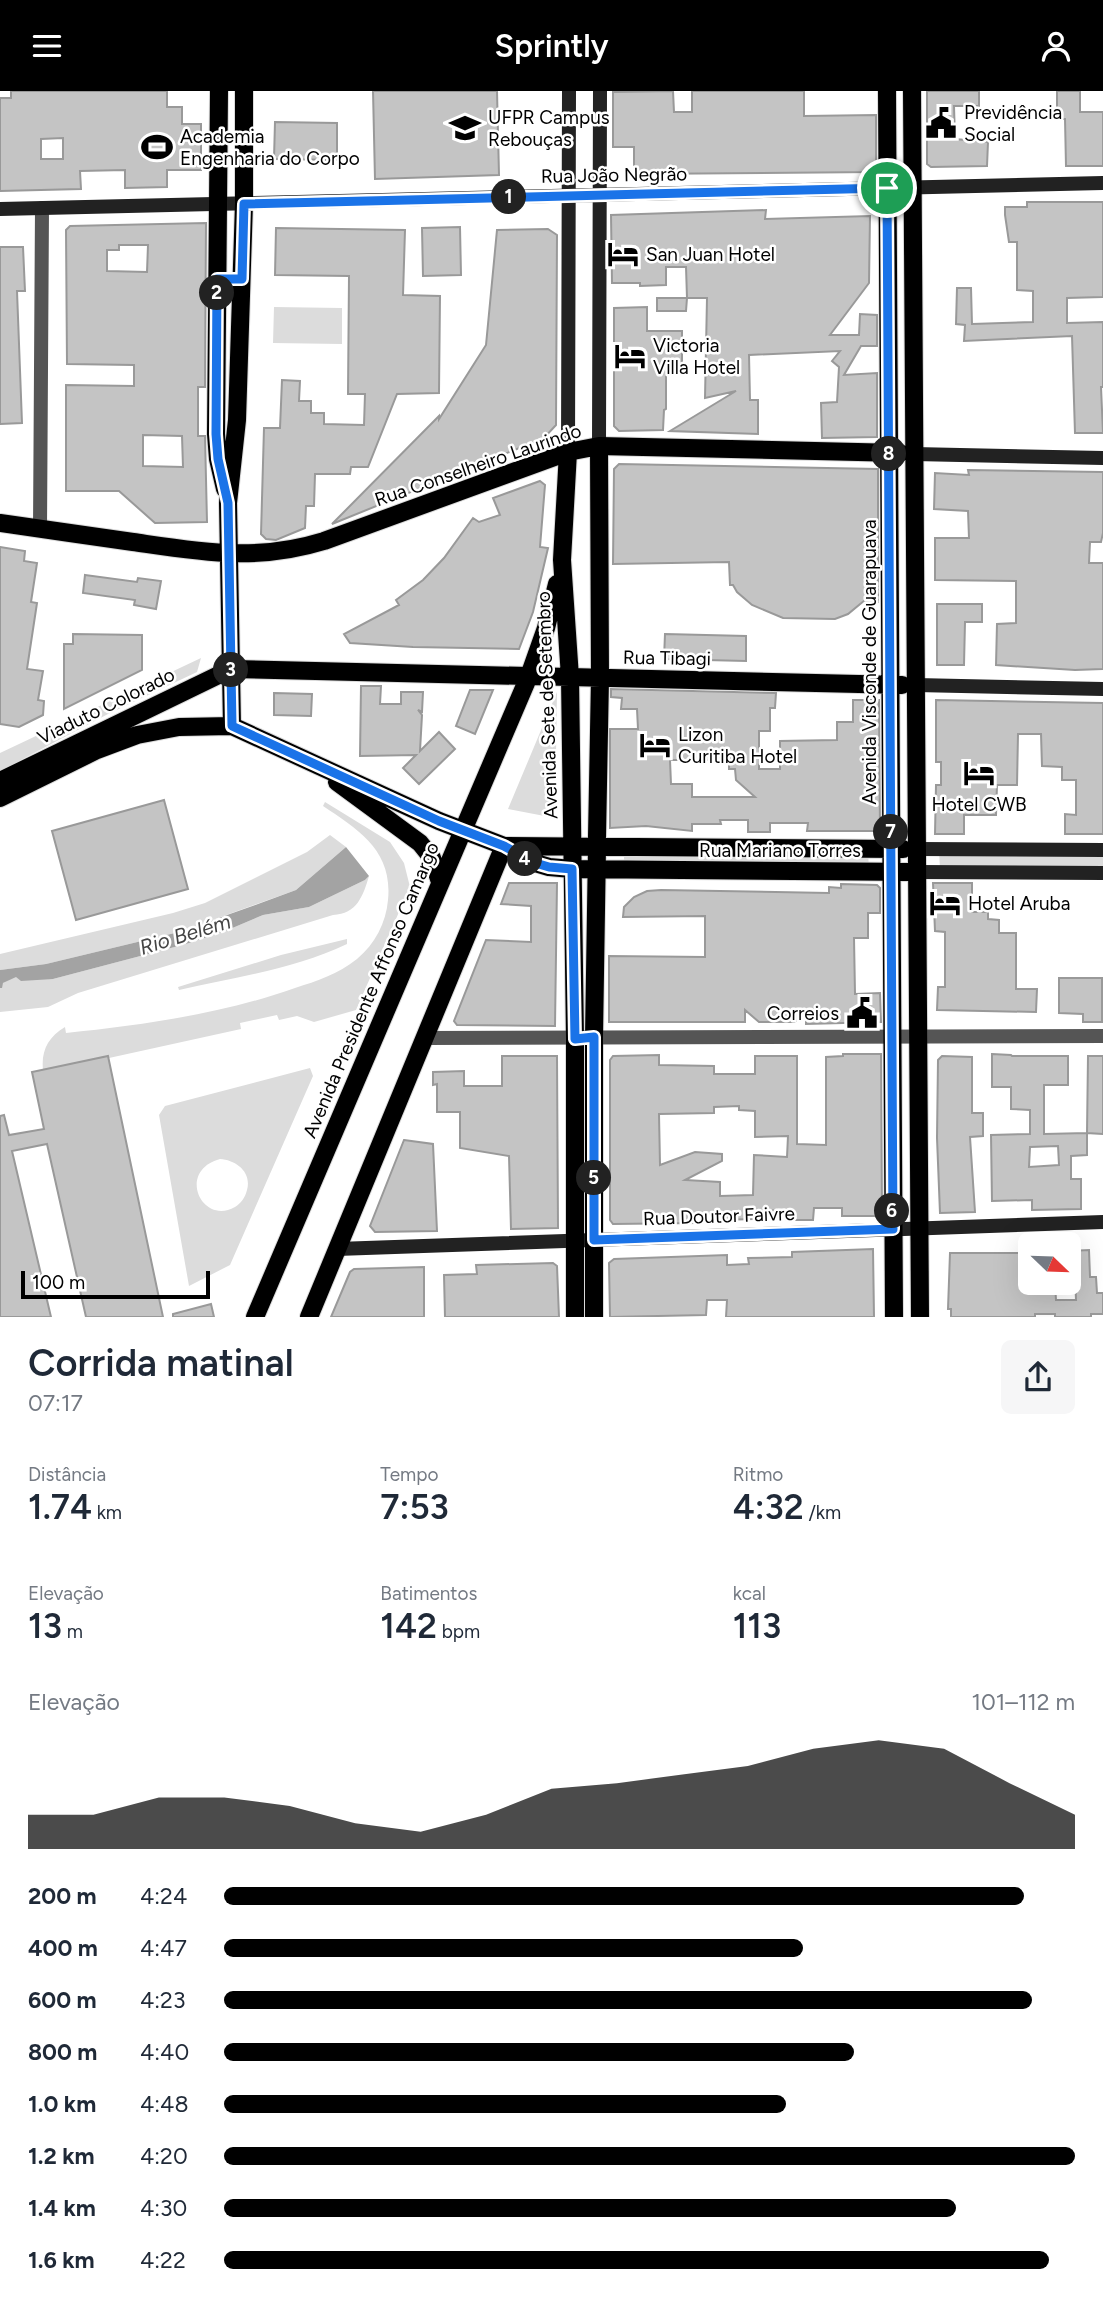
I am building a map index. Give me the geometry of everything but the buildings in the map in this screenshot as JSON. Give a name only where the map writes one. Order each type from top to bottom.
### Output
[{"type":"main road","points":[[219,91],[216,434],[218,459],[228,503]]},
{"type":"main road","points":[[229,91],[244,100],[244,204],[237,420],[228,503],[232,726]]},
{"type":"main road","name":"Avenida Sete de Setembro","points":[[569,91],[568,452],[562,560],[570,677],[575,1039],[575,1317]]},
{"type":"main road","points":[[594,1317],[594,1037],[600,678],[600,91]]},
{"type":"main road","name":"Avenida Visconde de Guarapuava","points":[[887,91],[894,1317]]},
{"type":"main road","points":[[912,91],[920,1317]]},
{"type":"main road","name":"Rua João Negrão","points":[[0,209],[1103,183]]},
{"type":"main road","points":[[888,278],[914,311]]},
{"type":"main road","points":[[217,279],[242,279]]},
{"type":"main road","name":"Rua Conselheiro Laurindo","points":[[0,523],[229,554],[270,553],[307,546],[568,452],[599,446],[1103,458]]},
{"type":"main road","points":[[889,585],[915,552]]},
{"type":"main road","name":"Avenida Presidente Affonso Camargo","points":[[255,1317],[529,676],[547,628],[562,560]]},
{"type":"main road","name":"Rua Tibagi","points":[[231,669],[1103,689]]},
{"type":"main road","name":"Viaduto Colorado","points":[[0,781],[231,669]]},
{"type":"main road","name":"Viaduto Colorado","points":[[0,798],[88,754],[137,735],[179,727],[232,726]]},
{"type":"main road","name":"Rua Mariano Torres","points":[[232,726],[462,830],[504,846],[532,862],[549,867],[1103,873]]},
{"type":"main road","points":[[890,726],[916,762]]},
{"type":"main road","points":[[306,760],[420,843],[432,858],[440,882]]},
{"type":"main road","name":"Rua Mariano Torres","points":[[504,846],[572,847],[597,842],[891,849],[1103,850]]},
{"type":"main road","points":[[309,1317],[504,846]]},
{"type":"main road","points":[[892,988],[918,947]]},
{"type":"main road","points":[[892,1102],[919,1147]]},
{"type":"main road","name":"Rua Doutor Faivre","points":[[337,1249],[1103,1221]]},
{"type":"street","points":[[40,529],[42,208]]},
{"type":"street","points":[[425,1038],[1103,1036]]},
{"type":"shaded area","points":[[274,307],[342,308],[342,344],[273,343]]},
{"type":"shaded area","points":[[201,658],[197,672],[108,714],[0,771],[0,753]]},
{"type":"shaded area","points":[[557,692],[555,818],[508,809]]},
{"type":"shaded area","points":[[325,802],[390,842],[404,863],[410,887],[356,1010],[314,1022],[297,1016],[279,1020],[277,1015],[240,1023],[241,1029],[43,1070],[47,1045],[54,1035],[65,1027],[66,1033],[124,1026],[239,1005],[327,977],[363,953],[374,940],[385,917],[388,883],[385,868],[379,855],[361,833],[323,806]]},
{"type":"shaded area","points":[[330,835],[346,847],[296,890],[179,932],[46,964],[0,970],[0,954],[205,903],[307,852]]},
{"type":"shaded area","points":[[624,850],[868,852],[869,869],[624,868]]},
{"type":"shaded area","points":[[939,850],[1103,852],[1103,872],[940,869]]},
{"type":"shaded area","points":[[369,876],[358,903],[341,914],[78,993],[48,1007],[0,1012],[0,988],[3,983],[16,976],[53,979],[186,944],[263,915],[309,907]]},
{"type":"shaded area","points":[[347,939],[347,944],[327,953],[286,966],[179,990],[178,987],[281,955]]},
{"type":"shaded area","points":[[310,1068],[313,1076],[230,1265],[189,1286],[159,1115],[165,1106]],"holes":[[[220,1159],[241,1168],[248,1184],[242,1200],[235,1207],[223,1211],[204,1203],[197,1184],[199,1174],[207,1165]]]},
{"type":"water","name":"Rio Belém","points":[[346,847],[369,876],[309,907],[263,915],[186,944],[53,979],[21,981],[16,977],[3,983],[0,988],[0,970],[46,964],[179,932],[296,890]]},
{"type":"place","name":"Previdência Social","points":[[941,123]]},
{"type":"place","name":"UFPR Campus Rebouças","points":[[465,128]]},
{"type":"place","name":"Academia Engenharia do Corpo","points":[[157,147]]},
{"type":"place","name":"San Juan Hotel","points":[[623,254]]},
{"type":"place","name":"Victoria Villa Hotel","points":[[630,356]]},
{"type":"place","name":"Lizon Curitiba Hotel","points":[[655,745]]},
{"type":"place","name":"Hotel CWB","points":[[979,773]]},
{"type":"place","name":"Hotel Aruba","points":[[945,903]]},
{"type":"place","name":"Correios","points":[[862,1013]]},
{"type":"route","points":[[887,188],[893,1229],[594,1240],[594,1037],[575,1039],[572,869],[532,862],[504,846],[439,821],[232,726],[228,503],[218,459],[216,434],[217,279],[242,279],[244,204],[887,188]]}]
